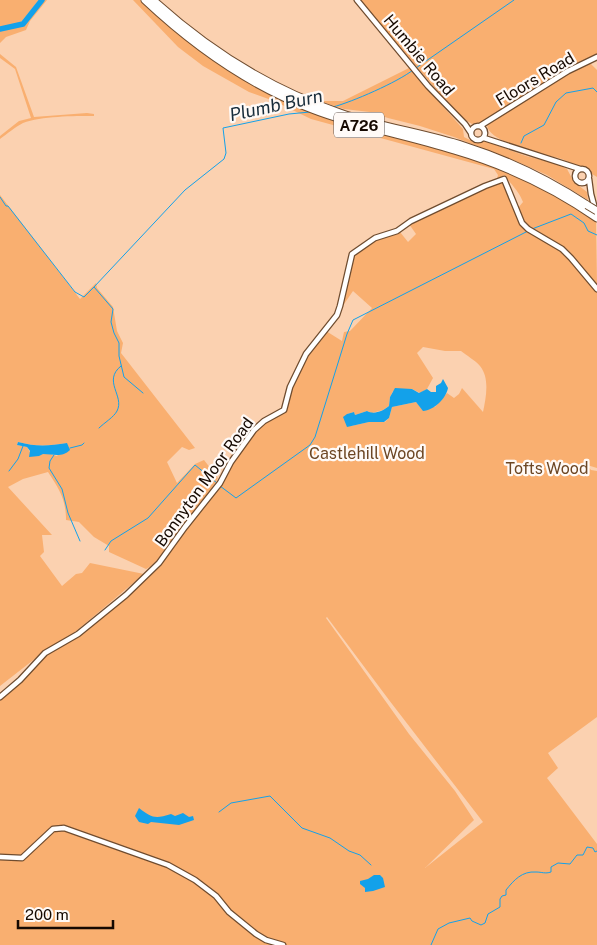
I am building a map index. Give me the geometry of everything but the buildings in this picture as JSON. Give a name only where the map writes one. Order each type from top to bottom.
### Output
[{"type":"highway","name":"A726","points":[[145,0],[169,23],[210,55],[276,94],[310,109],[359,125],[453,149],[492,162],[553,190],[596,215]]},
{"type":"highway","name":"A726","points":[[153,0],[211,48],[246,71],[274,86],[341,113],[464,146],[502,160],[544,179],[588,205],[596,215]]},
{"type":"street","name":"Humbie Road","points":[[357,0],[428,86],[465,124],[471,133]]},
{"type":"street","name":"Floors Road","points":[[482,127],[568,71],[597,57]]},
{"type":"street","points":[[465,124],[482,127],[493,140]]},
{"type":"street","points":[[482,127],[471,133],[473,138],[477,140],[484,138],[493,140],[588,171],[596,215]]},
{"type":"street","points":[[482,127],[484,138]]},
{"type":"street","points":[[567,164],[579,183],[586,187],[591,194]]},
{"type":"street","points":[[575,176],[576,172],[580,169]]},
{"type":"street","name":"Bonnyton Moor Road","points":[[0,697],[20,680],[45,653],[78,634],[126,595],[159,563],[220,483],[231,462],[254,430],[264,421],[284,410],[290,387],[306,354],[337,315],[352,254],[375,238],[397,231],[411,221],[504,179],[522,223],[528,229],[562,249],[597,289]]},
{"type":"street","points":[[579,183],[586,183],[589,179]]},
{"type":"street","points":[[0,857],[22,858],[53,829],[64,828],[155,859],[176,869],[196,880],[216,896],[229,912],[256,934],[283,945]]},
{"type":"green space","points":[[0,0],[39,0],[17,27],[25,23],[43,0],[47,0],[30,21],[26,30],[6,37],[0,43]]},
{"type":"green space","points":[[133,0],[142,0],[238,76],[487,162],[562,198],[596,222],[597,285],[568,250],[527,226],[518,208],[523,202],[504,175],[497,179],[498,175],[494,169],[311,119],[274,101],[249,92],[203,66],[178,47]]},
{"type":"green space","points":[[360,0],[597,0],[597,55],[564,71],[492,117],[472,124],[464,119],[433,86]]},
{"type":"green space","points":[[0,54],[16,67],[34,117],[87,113],[94,114],[94,116],[58,117],[30,121],[23,123],[0,139],[0,136],[19,121],[31,118],[15,69],[0,58]]},
{"type":"green space","points":[[590,63],[597,70],[597,177],[587,169],[562,159],[507,143],[490,131],[487,125],[489,122],[563,76]]},
{"type":"green space","points":[[409,68],[463,129],[464,137],[476,143],[485,141],[526,156],[557,164],[567,169],[574,182],[587,192],[588,200],[547,175],[454,137],[370,112],[344,109],[319,101],[343,101]]},
{"type":"green space","points":[[503,181],[525,230],[554,246],[567,256],[597,290],[597,468],[587,465],[591,470],[597,471],[597,717],[548,753],[558,768],[547,778],[597,844],[597,945],[286,945],[261,936],[279,945],[0,945],[0,699],[46,654],[113,607],[172,547],[223,482],[230,466],[257,429],[283,412],[291,389],[309,351],[326,331],[342,341],[344,332],[350,331],[372,308],[353,291],[342,307],[353,255],[380,238],[400,232],[408,242],[416,234],[409,224],[483,187]],"holes":[[[423,347],[445,351],[461,351],[480,366],[486,382],[483,412],[462,388],[454,398],[447,393],[435,407],[419,405],[416,402],[392,407],[389,418],[385,422],[369,422],[351,426],[347,414],[354,412],[355,415],[367,411],[372,413],[383,410],[389,406],[393,391],[412,389],[420,393],[427,389],[433,378],[417,353]],[[327,617],[483,822],[425,868],[474,820],[455,791],[409,734]],[[217,898],[228,910],[261,936],[229,914]]]},
{"type":"green space","points":[[0,195],[80,299],[96,283],[97,288],[113,307],[117,331],[123,343],[121,353],[195,448],[189,450],[182,447],[167,462],[177,483],[195,464],[204,460],[218,478],[173,542],[146,569],[109,552],[109,546],[94,537],[79,522],[66,520],[65,506],[61,494],[48,472],[23,479],[8,487],[52,535],[42,535],[44,552],[40,556],[62,586],[76,574],[82,573],[90,563],[144,574],[69,637],[50,647],[0,686]],"holes":[[[18,442],[42,446],[67,443],[57,456],[31,454],[27,447],[17,445]]]},
{"type":"water","points":[[443,379],[448,388],[447,392],[442,400],[431,409],[423,411],[416,402],[392,407],[389,418],[384,422],[369,422],[347,427],[343,417],[354,412],[355,415],[367,411],[378,412],[384,409],[389,406],[390,397],[395,388],[412,389],[419,393],[427,389],[431,392],[436,392],[436,386]]},
{"type":"water","points":[[18,442],[42,446],[67,443],[70,450],[61,455],[43,454],[29,457],[30,451],[27,447],[17,445]]},
{"type":"water","points":[[139,808],[154,817],[171,814],[175,816],[183,813],[189,817],[193,816],[194,820],[179,825],[151,822],[148,824],[139,822],[135,816]]},
{"type":"water","points":[[374,875],[380,875],[383,878],[385,887],[365,892],[365,888],[360,884],[360,881]]},
{"type":"waterway","points":[[0,29],[23,24],[42,0]]},
{"type":"waterway","name":"Plumb Burn","points":[[416,68],[514,0]]},
{"type":"waterway","name":"Plumb Burn","points":[[333,107],[374,91],[413,70]]},
{"type":"waterway","points":[[521,143],[524,136],[544,125],[556,102],[566,93],[593,88],[597,92]]},
{"type":"waterway","name":"Plumb Burn","points":[[143,393],[124,377],[119,356],[119,343],[111,322],[113,309],[94,287],[185,190],[224,159],[226,153],[223,128],[289,114],[310,112]]},
{"type":"waterway","points":[[0,197],[75,292],[84,297],[94,287]]},
{"type":"waterway","points":[[532,229],[571,214],[584,223],[588,231],[597,235]]},
{"type":"waterway","points":[[220,486],[236,498],[310,445],[315,437],[353,320],[528,231]]},
{"type":"waterway","name":"Plumb Burn","points":[[99,428],[117,411],[119,405],[113,377],[121,366]]},
{"type":"waterway","name":"Plumb Burn","points":[[70,448],[84,443]]},
{"type":"waterway","points":[[9,471],[18,459],[23,446]]},
{"type":"waterway","name":"Plumb Burn","points":[[54,455],[50,461],[49,468],[62,489],[68,513],[80,541]]},
{"type":"waterway","points":[[105,550],[111,541],[148,518],[195,465],[217,483]]},
{"type":"waterway","points":[[219,812],[231,803],[270,796],[302,828],[330,838],[349,851],[360,855],[371,865]]},
{"type":"waterway","points":[[431,945],[438,929],[449,923],[470,918],[481,925],[485,923],[488,914],[500,907],[500,899],[506,895],[506,890],[522,875],[531,872],[549,873],[551,872],[551,867],[558,863],[570,864],[577,855],[583,855],[587,847],[593,848],[595,852],[597,851]]},
{"type":"park label","name":"Castlehill Wood","points":[[367,453]]},
{"type":"park label","name":"Tofts Wood","points":[[547,468]]}]
